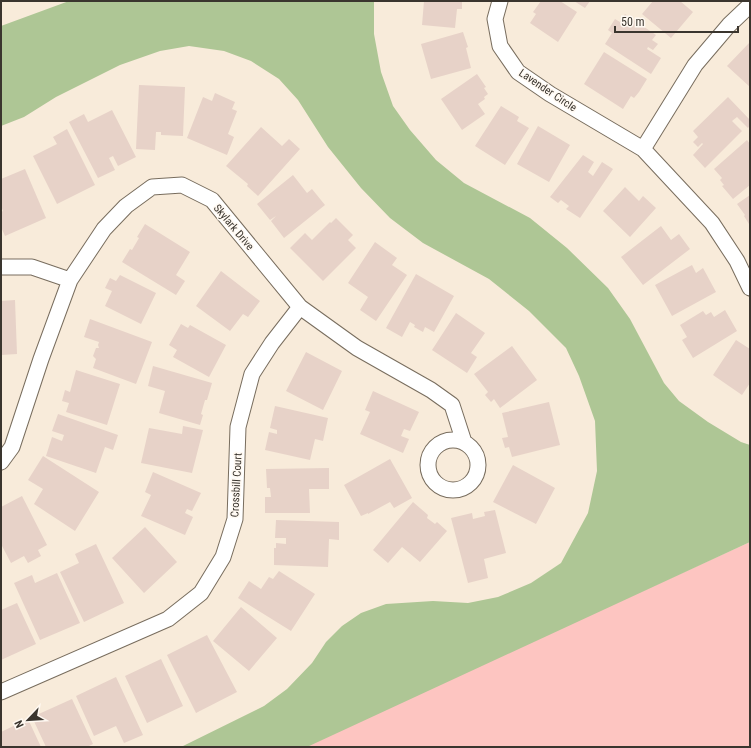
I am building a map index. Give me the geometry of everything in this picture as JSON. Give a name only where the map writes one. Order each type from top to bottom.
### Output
[{"type":"street","name":"Lavender Circle","points":[[500,1],[495,19],[500,46],[518,72],[550,94],[643,149],[712,223],[737,261],[750,288]]},
{"type":"street","points":[[643,149],[695,65],[729,24],[750,5]]},
{"type":"street","name":"Skylark Drive","points":[[1,462],[12,447],[41,359],[70,280],[104,229],[126,206],[152,187],[182,185],[212,200],[300,307],[357,348],[431,390],[452,406],[464,442]]},
{"type":"street","points":[[1,267],[32,267],[70,280]]},
{"type":"street","name":"Crossbill Court","points":[[1,692],[168,619],[201,593],[223,558],[235,520],[238,427],[252,374],[272,343],[300,307]]},
{"type":"shaded area","points":[[69,1],[374,1],[374,34],[381,72],[393,106],[410,130],[436,160],[464,183],[530,218],[567,248],[608,288],[630,319],[664,383],[679,401],[708,422],[741,442],[750,445],[750,542],[307,747],[181,747],[264,706],[287,689],[312,663],[326,642],[342,626],[361,613],[386,604],[433,601],[468,603],[498,597],[531,583],[561,563],[588,513],[597,471],[595,421],[579,376],[566,348],[529,311],[489,279],[423,243],[390,218],[361,188],[328,147],[298,100],[279,79],[251,61],[224,51],[189,46],[160,51],[120,65],[56,97],[24,117],[1,126],[1,26]]},
{"type":"shaded area","points":[[750,542],[750,747],[300,747]]},
{"type":"building","points":[[424,1],[462,1],[462,9],[457,9],[455,28],[422,25]]},
{"type":"building","points":[[541,1],[560,1],[577,12],[558,42],[530,23],[536,14],[533,12]]},
{"type":"building","points":[[574,1],[590,1],[585,8]]},
{"type":"building","points":[[653,1],[680,1],[693,12],[671,38],[642,14]]},
{"type":"building","points":[[625,14],[656,35],[652,40],[658,44],[653,50],[648,47],[647,49],[661,58],[651,74],[605,44],[612,33],[608,30],[615,19],[620,22]]},
{"type":"building","points":[[463,32],[468,47],[466,48],[471,68],[431,79],[421,44]]},
{"type":"building","points":[[750,42],[750,87],[727,66]]},
{"type":"building","points":[[604,52],[647,79],[634,98],[631,96],[623,109],[584,84]]},
{"type":"building","points":[[477,74],[486,87],[484,88],[488,94],[484,97],[485,99],[478,104],[485,114],[462,130],[441,99]]},
{"type":"building","points":[[139,85],[185,87],[183,136],[161,135],[161,132],[156,132],[155,150],[136,149]]},
{"type":"building","points":[[215,93],[235,102],[232,109],[237,111],[228,134],[234,137],[227,155],[187,138],[203,97],[212,101]]},
{"type":"building","points":[[728,97],[750,120],[750,125],[748,128],[737,117],[732,121],[742,131],[705,168],[693,155],[703,144],[702,143],[698,147],[693,142],[698,137],[693,131]]},
{"type":"building","points":[[501,106],[519,117],[517,121],[529,128],[505,165],[475,146]]},
{"type":"building","points":[[112,110],[136,157],[118,166],[113,156],[109,158],[115,170],[98,178],[69,122],[84,114],[88,122]]},
{"type":"building","points":[[538,126],[570,145],[549,182],[517,164]]},
{"type":"building","points":[[261,127],[282,146],[289,139],[300,149],[258,196],[247,186],[248,184],[226,166]]},
{"type":"building","points":[[67,129],[95,185],[57,204],[33,156],[57,144],[53,137]]},
{"type":"building","points":[[747,140],[750,144],[750,185],[733,199],[722,186],[724,185],[720,180],[722,178],[714,169]]},
{"type":"building","points":[[583,155],[594,162],[588,172],[593,176],[602,162],[613,169],[580,218],[566,209],[569,206],[561,200],[558,203],[550,197]]},
{"type":"building","points":[[25,169],[46,218],[5,236],[1,227],[1,212],[3,211],[1,206],[1,179]]},
{"type":"building","points":[[293,175],[307,193],[312,189],[325,205],[284,238],[271,221],[276,216],[270,220],[257,204]]},
{"type":"building","points":[[625,187],[639,201],[643,196],[656,208],[630,237],[603,211]]},
{"type":"building","points":[[750,195],[749,224],[744,216],[745,215],[737,204]]},
{"type":"building","points":[[336,218],[353,235],[348,240],[356,248],[323,281],[290,248],[305,233],[312,240]]},
{"type":"building","points":[[145,224],[190,252],[176,275],[185,281],[176,295],[122,262],[130,249],[132,250],[139,238],[137,237]]},
{"type":"building","points":[[661,226],[671,240],[679,234],[690,249],[643,285],[621,257]]},
{"type":"building","points":[[375,242],[397,258],[392,265],[407,275],[376,321],[360,310],[368,297],[348,283]]},
{"type":"building","points":[[692,265],[696,273],[703,268],[716,292],[672,316],[655,285]]},
{"type":"building","points":[[221,271],[260,301],[248,317],[243,314],[230,331],[196,306]]},
{"type":"building","points":[[416,274],[454,296],[434,332],[425,327],[423,332],[414,327],[415,325],[410,322],[402,337],[386,328]]},
{"type":"building","points":[[120,275],[156,293],[141,324],[105,306],[112,291],[105,288],[110,278],[116,281]]},
{"type":"building","points":[[15,300],[17,354],[1,355],[1,301]]},
{"type":"building","points":[[725,310],[737,331],[693,358],[682,340],[687,337],[680,325],[703,311],[706,315],[711,312],[714,317]]},
{"type":"building","points":[[456,313],[485,333],[471,353],[477,357],[467,373],[432,350]]},
{"type":"building","points":[[90,319],[152,342],[136,384],[93,368],[96,359],[93,356],[96,348],[99,348],[99,342],[84,337]]},
{"type":"building","points":[[181,324],[188,328],[190,325],[226,345],[209,377],[173,357],[177,350],[169,345]]},
{"type":"building","points":[[736,340],[750,349],[750,383],[742,395],[713,375]]},
{"type":"building","points":[[512,346],[537,380],[500,408],[494,399],[491,402],[485,395],[488,392],[474,374]]},
{"type":"building","points":[[306,352],[342,371],[323,410],[286,391]]},
{"type":"building","points":[[153,366],[212,383],[201,414],[203,415],[200,425],[159,413],[165,391],[148,386]]},
{"type":"building","points":[[76,370],[120,384],[107,425],[66,412],[69,403],[62,401],[65,390],[70,392]]},
{"type":"building","points":[[373,391],[419,412],[410,431],[404,429],[401,436],[409,439],[403,453],[360,434],[370,412],[365,410]]},
{"type":"building","points":[[549,402],[560,445],[512,457],[509,447],[505,448],[502,438],[508,437],[502,413]]},
{"type":"building","points":[[275,406],[328,418],[323,441],[315,439],[310,460],[265,450],[269,432],[277,434],[277,430],[270,428]]},
{"type":"building","points":[[58,414],[118,435],[113,450],[105,447],[96,473],[46,456],[52,437],[62,441],[64,435],[52,431]]},
{"type":"building","points":[[183,426],[203,430],[192,473],[141,463],[149,428],[182,434]]},
{"type":"building","points":[[43,456],[99,492],[75,531],[34,504],[43,489],[28,480]]},
{"type":"building","points":[[390,459],[412,498],[394,508],[390,502],[368,514],[361,516],[344,485]]},
{"type":"building","points":[[513,465],[555,488],[536,524],[493,502]]},
{"type":"building","points":[[329,468],[329,489],[309,489],[310,513],[265,513],[265,497],[271,497],[270,488],[267,488],[266,469]]},
{"type":"building","points":[[153,472],[201,493],[192,511],[187,509],[185,513],[193,517],[185,535],[141,516],[151,495],[145,492]]},
{"type":"building","points":[[22,496],[47,545],[38,550],[41,556],[28,563],[24,556],[11,563],[1,544],[1,507]]},
{"type":"building","points":[[413,502],[428,515],[427,518],[435,524],[437,522],[447,531],[420,562],[402,547],[388,563],[373,550]]},
{"type":"building","points":[[495,510],[506,553],[484,559],[488,578],[468,583],[451,518],[472,513],[473,519],[485,516],[484,512]]},
{"type":"building","points":[[276,520],[339,522],[339,540],[329,539],[328,567],[274,565],[274,548],[276,548],[276,543],[286,544],[286,538],[275,538]]},
{"type":"building","points":[[145,527],[177,562],[144,593],[112,558]]},
{"type":"building","points":[[96,544],[124,603],[84,622],[60,572],[79,563],[75,554]]},
{"type":"building","points":[[279,571],[315,594],[291,631],[238,598],[249,581],[261,589],[269,577],[273,579]]},
{"type":"building","points":[[57,573],[80,623],[40,640],[14,583],[32,575],[35,583]]},
{"type":"building","points":[[17,603],[36,644],[1,660],[1,610]]},
{"type":"building","points":[[241,607],[277,638],[249,671],[213,641]]},
{"type":"building","points":[[207,635],[237,692],[196,713],[167,655]]},
{"type":"building","points":[[161,659],[183,706],[147,723],[125,676]]},
{"type":"building","points":[[116,677],[143,735],[124,743],[116,726],[94,736],[76,696]]},
{"type":"building","points":[[72,699],[93,744],[87,747],[46,747],[32,717]]},
{"type":"building","points":[[28,719],[41,747],[1,747],[1,732]]}]
